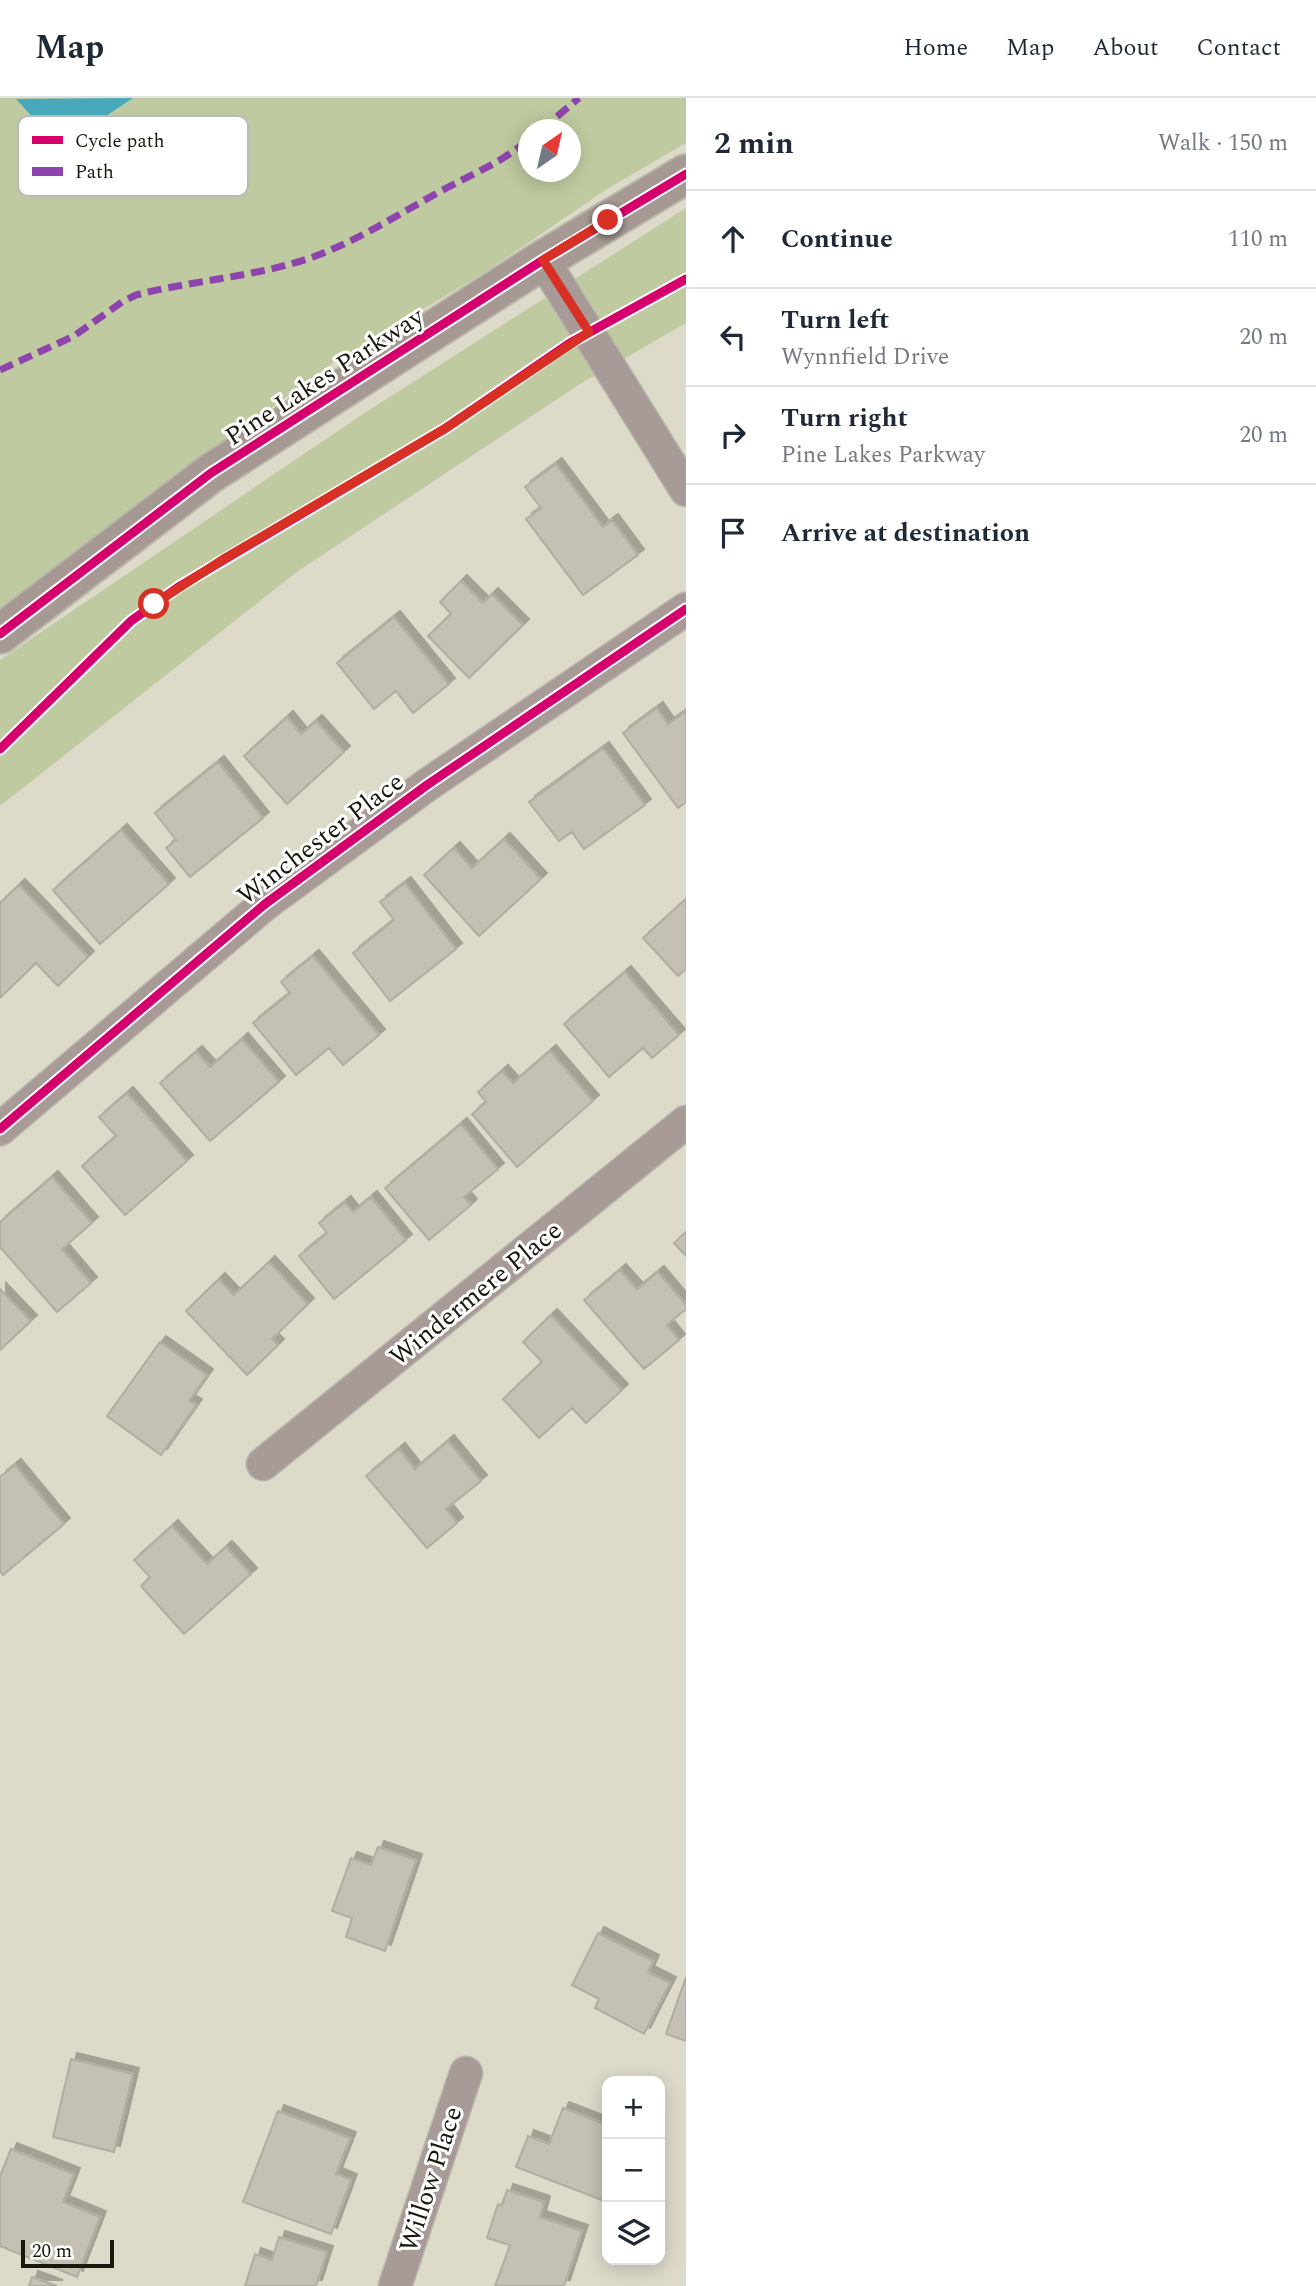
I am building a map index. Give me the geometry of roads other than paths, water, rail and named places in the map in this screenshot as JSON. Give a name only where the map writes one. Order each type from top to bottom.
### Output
[{"type":"street","name":"Pine Lakes Parkway","points":[[0,634],[211,473],[543,260],[686,174]]},
{"type":"street","points":[[543,260],[686,490]]},
{"type":"street","name":"Winchester Place","points":[[0,1129],[265,904],[427,785],[686,609]]},
{"type":"street","name":"Windermere Place","points":[[263,1464],[686,1122]]},
{"type":"street","name":"Willow Place","points":[[395,2286],[466,2073]]},
{"type":"water","points":[[133,98],[106,116],[32,116],[16,99]]}]
